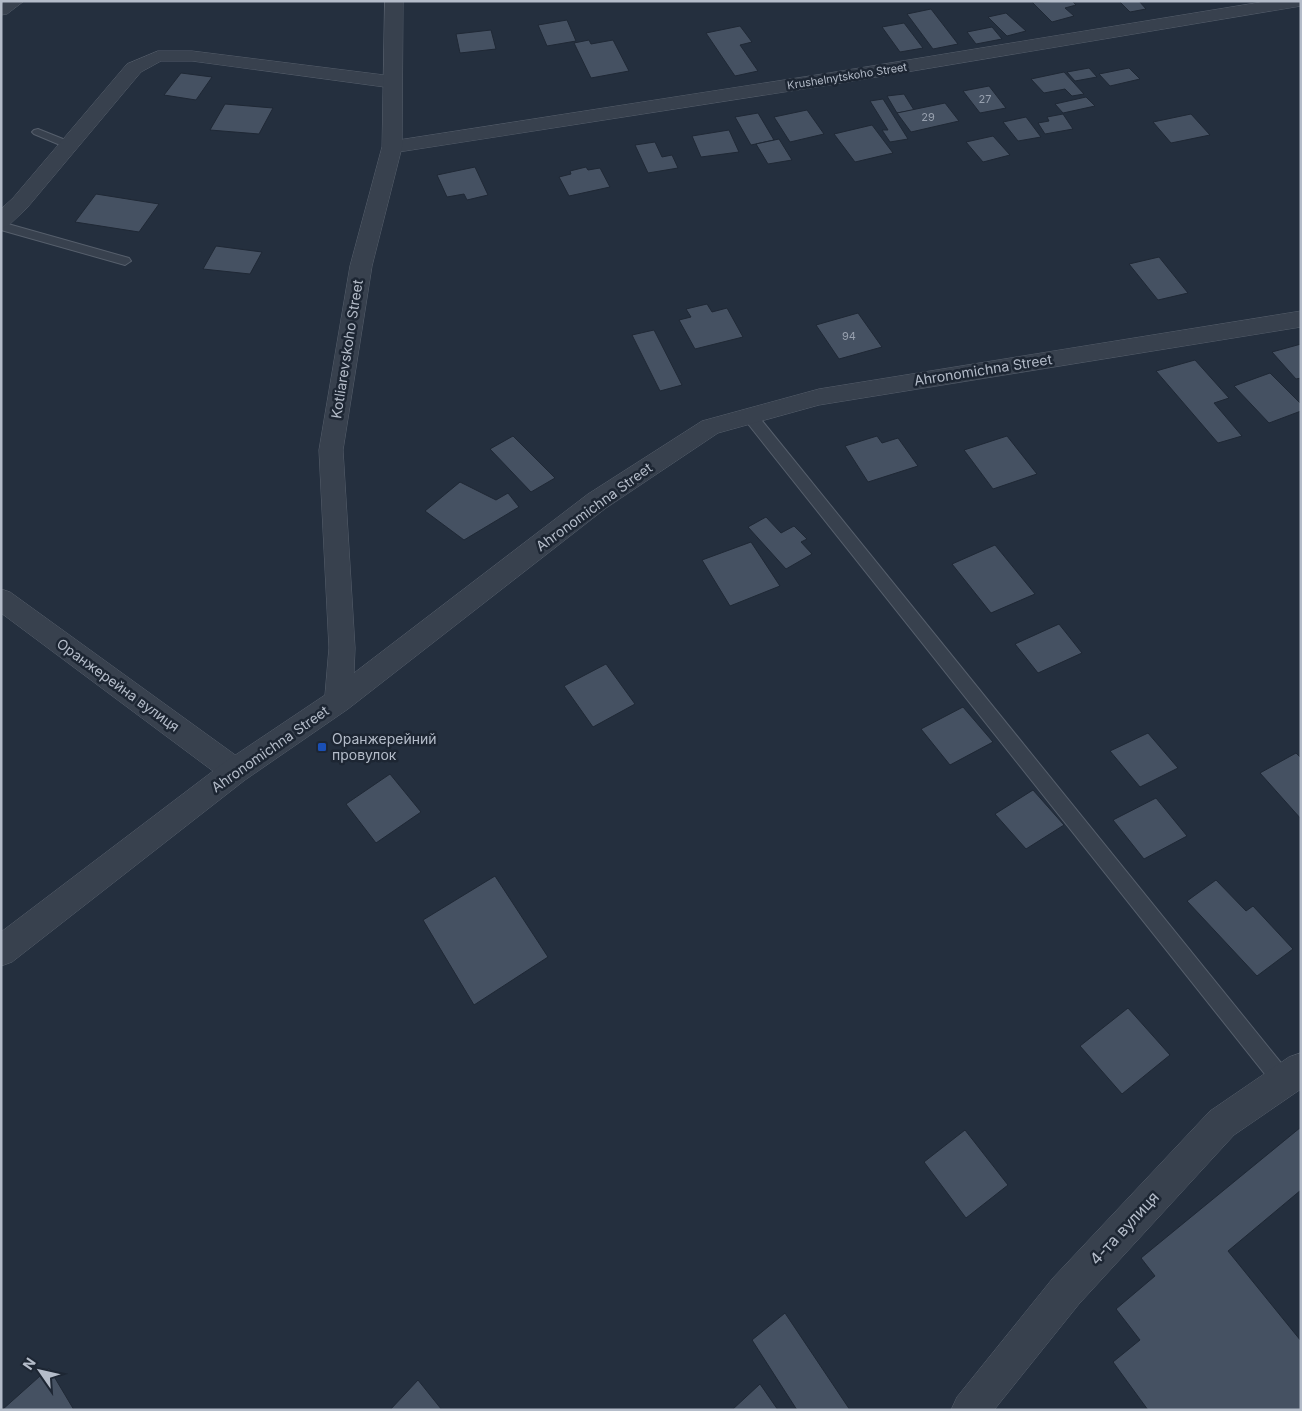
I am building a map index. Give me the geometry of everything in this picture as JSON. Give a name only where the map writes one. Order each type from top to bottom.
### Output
[{"type":"street","points":[[1,10],[15,1]]},
{"type":"street","name":"Kotliarevskoho Street","points":[[338,701],[342,648],[330,450],[360,266],[392,147],[394,1]]},
{"type":"street","points":[[1195,1],[1217,16]]},
{"type":"street","name":"Krushelnytskoho Street","points":[[392,147],[1301,1]]},
{"type":"street","points":[[1,221],[20,203],[134,68],[158,56],[192,56],[392,82]]},
{"type":"street","name":"Ahronomichna Street","points":[[1,952],[235,771],[338,701],[597,501],[710,427],[819,396],[1301,319]]},
{"type":"street","name":"Оранжерейна вулиця","points":[[1,599],[235,771]]},
{"type":"street","name":"4-та вулиця","points":[[970,1410],[1066,1291],[1222,1123],[1292,1075]]},
{"type":"lane","points":[[38,132],[69,145]]},
{"type":"lane","points":[[1,226],[125,261]]},
{"type":"lane","points":[[750,416],[1292,1075]]},
{"type":"building","points":[[1072,1],[1076,5],[1065,8],[1074,16],[1052,22],[1032,2]]},
{"type":"building","points":[[1119,1],[1139,1],[1146,9],[1130,12]]},
{"type":"building","points":[[931,9],[958,44],[933,49],[907,14]]},
{"type":"building","points":[[1006,13],[1026,31],[1007,36],[988,17]]},
{"type":"building","points":[[567,20],[576,41],[547,46],[538,25]]},
{"type":"building","points":[[904,23],[923,48],[900,52],[882,27]]},
{"type":"building","points":[[740,26],[752,42],[740,45],[758,71],[735,76],[706,33]]},
{"type":"building","points":[[992,27],[1002,39],[976,44],[967,32]]},
{"type":"building","points":[[491,30],[496,49],[460,53],[456,34]]},
{"type":"building","points":[[589,40],[591,44],[613,40],[629,71],[591,78],[574,43]]},
{"type":"building","points":[[1089,68],[1097,77],[1075,81],[1067,72]]},
{"type":"building","points":[[1129,68],[1140,79],[1110,86],[1099,74]]},
{"type":"building","points":[[1064,72],[1084,94],[1072,96],[1065,89],[1044,93],[1031,79]]},
{"type":"building","points":[[181,73],[212,77],[196,100],[164,95]]},
{"type":"building","points":[[989,86],[1006,108],[980,113],[963,91]]},
{"type":"building","points":[[904,94],[914,110],[897,113],[887,96]]},
{"type":"building","points":[[1086,97],[1095,106],[1063,113],[1055,104]]},
{"type":"building","points":[[883,99],[908,139],[890,142],[882,130],[888,130],[870,101]]},
{"type":"building","points":[[945,103],[959,121],[911,132],[897,113]]},
{"type":"building","points":[[225,104],[273,108],[259,134],[210,130]]},
{"type":"building","points":[[807,110],[824,134],[790,142],[774,117]]},
{"type":"building","points":[[758,113],[774,140],[751,145],[735,117]]},
{"type":"building","points":[[1063,114],[1073,129],[1045,134],[1038,123],[1049,121],[1047,117]]},
{"type":"building","points":[[1191,114],[1210,135],[1171,143],[1153,122]]},
{"type":"building","points":[[1026,117],[1041,137],[1018,141],[1003,122]]},
{"type":"building","points":[[872,125],[893,153],[855,162],[834,134]]},
{"type":"building","points":[[729,130],[739,152],[701,157],[692,136]]},
{"type":"building","points":[[993,136],[1010,155],[983,162],[966,142]]},
{"type":"building","points":[[779,139],[792,160],[768,164],[756,144]]},
{"type":"building","points":[[655,142],[662,157],[672,155],[678,168],[648,173],[635,145]]},
{"type":"building","points":[[475,167],[488,195],[467,200],[464,194],[447,197],[437,175]]},
{"type":"building","points":[[586,167],[588,170],[600,168],[610,187],[569,196],[559,177],[571,174],[570,171]]},
{"type":"building","points":[[96,194],[159,204],[139,232],[75,222]]},
{"type":"building","points":[[216,246],[262,252],[250,274],[203,269]]},
{"type":"building","points":[[1159,257],[1188,293],[1158,300],[1129,264]]},
{"type":"building","points":[[707,304],[712,312],[727,308],[743,337],[695,349],[679,320],[691,317],[686,309]]},
{"type":"building","points":[[858,313],[882,347],[839,359],[816,325]]},
{"type":"building","points":[[654,330],[682,385],[660,391],[632,335]]},
{"type":"building","points":[[1301,344],[1301,378],[1296,379],[1272,352]]},
{"type":"building","points":[[1195,360],[1229,398],[1214,403],[1242,436],[1218,443],[1156,371]]},
{"type":"building","points":[[1270,373],[1301,404],[1301,411],[1269,423],[1234,386]]},
{"type":"building","points":[[513,436],[555,478],[531,492],[490,449]]},
{"type":"building","points":[[877,436],[882,443],[898,438],[918,466],[868,482],[845,446]]},
{"type":"building","points":[[1007,436],[1037,474],[993,489],[964,450]]},
{"type":"building","points":[[460,482],[496,500],[508,493],[519,507],[464,540],[425,511]]},
{"type":"building","points":[[766,517],[781,533],[794,526],[807,539],[801,542],[812,554],[786,569],[748,527]]},
{"type":"building","points":[[751,542],[780,586],[730,606],[702,560]]},
{"type":"building","points":[[995,545],[1035,594],[991,613],[952,564]]},
{"type":"building","points":[[1059,624],[1082,653],[1038,673],[1015,644]]},
{"type":"building","points":[[606,664],[635,704],[593,727],[564,686]]},
{"type":"building","points":[[963,707],[993,742],[950,765],[921,729]]},
{"type":"building","points":[[1148,733],[1178,768],[1140,787],[1110,751]]},
{"type":"building","points":[[1296,753],[1301,758],[1301,819],[1260,773]]},
{"type":"building","points":[[390,774],[421,812],[376,843],[346,804]]},
{"type":"building","points":[[1033,790],[1064,825],[1026,849],[995,814]]},
{"type":"building","points":[[1156,798],[1187,836],[1144,859],[1113,820]]},
{"type":"building","points":[[495,876],[548,957],[474,1005],[423,920]]},
{"type":"building","points":[[1216,880],[1246,911],[1253,906],[1293,949],[1257,976],[1187,901]]},
{"type":"building","points":[[1128,1008],[1170,1055],[1122,1094],[1080,1046]]},
{"type":"building","points":[[1301,1127],[1301,1190],[1228,1251],[1301,1341],[1301,1410],[1148,1410],[1113,1362],[1140,1340],[1116,1309],[1155,1276],[1141,1258]]},
{"type":"building","points":[[965,1130],[1008,1185],[966,1218],[924,1162]]},
{"type":"building","points":[[785,1313],[850,1410],[797,1410],[752,1340]]},
{"type":"building","points":[[49,1368],[74,1410],[2,1410]]},
{"type":"building","points":[[418,1380],[442,1410],[390,1410]]},
{"type":"building","points":[[760,1384],[778,1410],[732,1410]]},
{"type":"place","name":"Оранжерейний провулок","points":[[322,747]]}]
